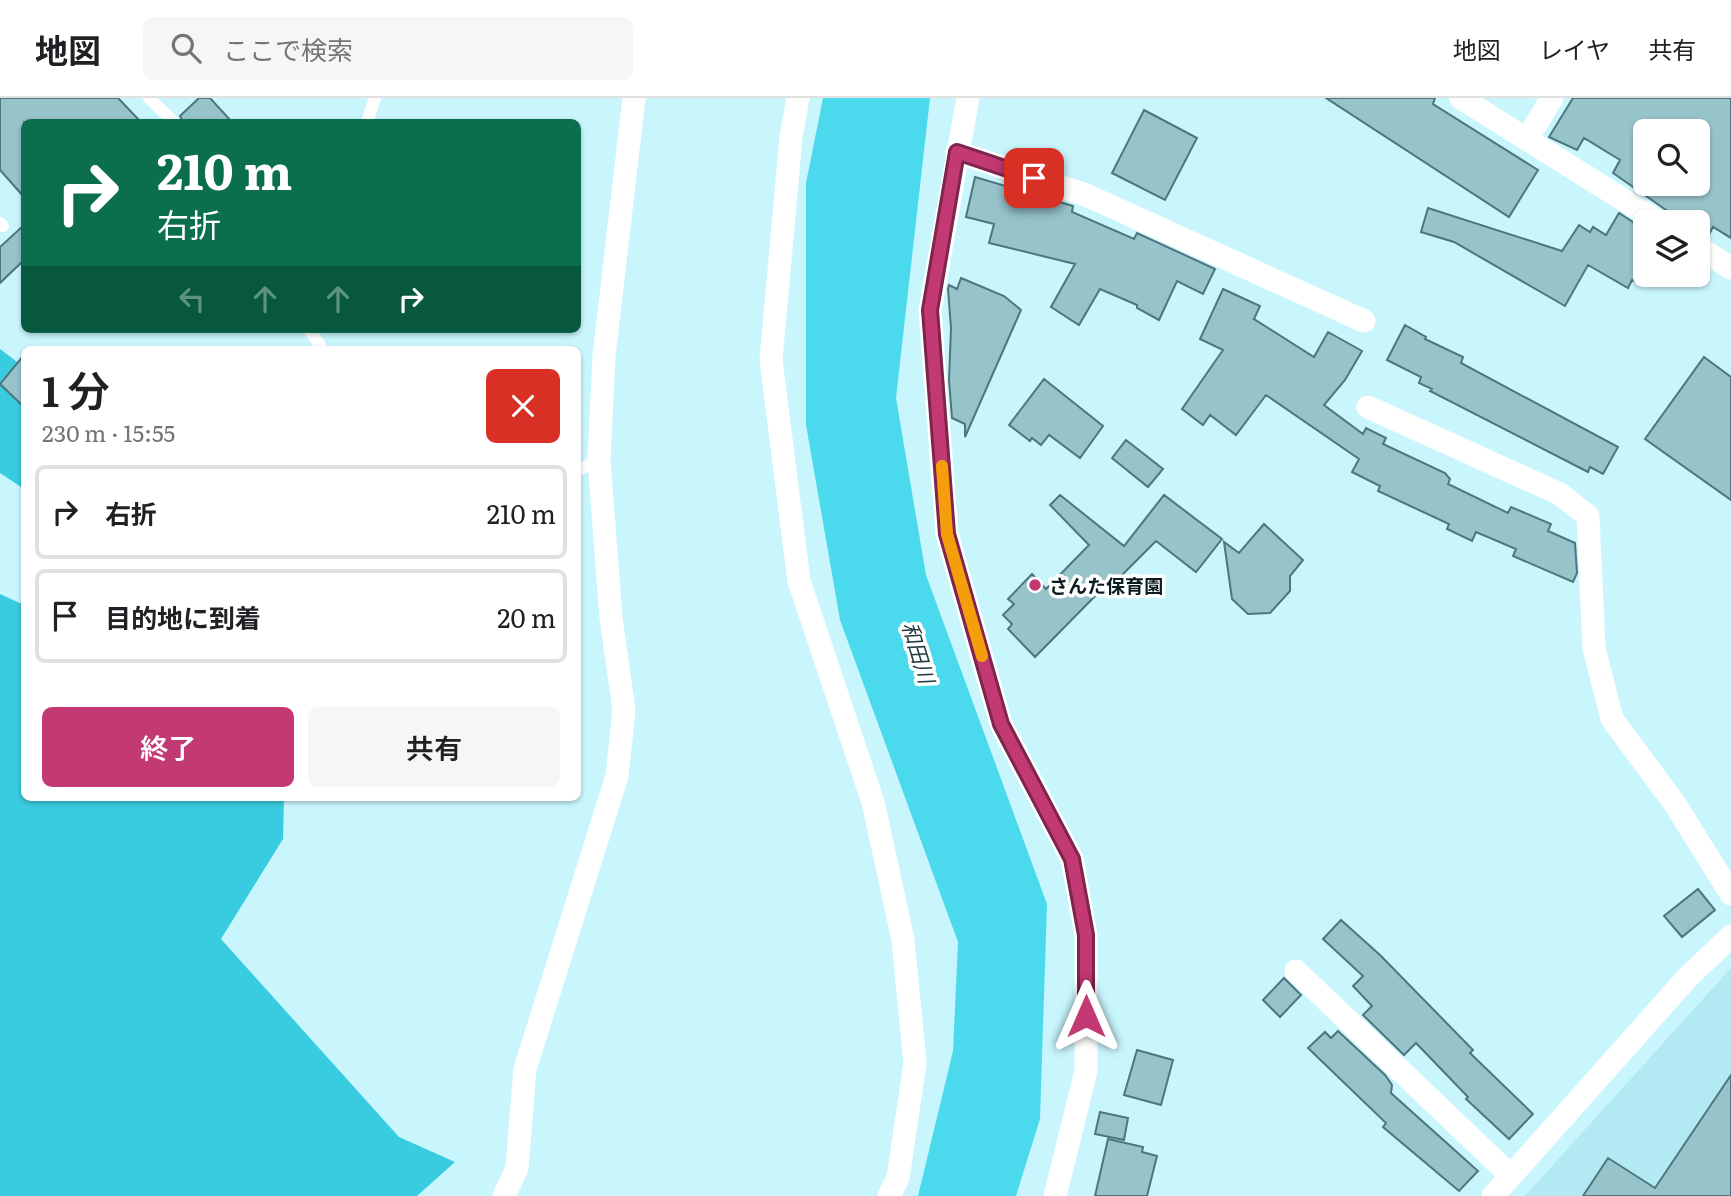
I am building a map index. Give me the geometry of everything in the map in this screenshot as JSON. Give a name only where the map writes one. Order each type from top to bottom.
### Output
[{"type":"street","points":[[504,1196],[517,1168],[525,1069],[617,776],[624,710],[611,618],[599,460],[604,356],[634,98]]},
{"type":"street","points":[[798,98],[791,137],[771,360],[799,581],[873,802],[903,940],[915,1063],[898,1178],[889,1196]]},
{"type":"street","points":[[968,98],[930,310],[947,534],[1001,724],[1072,859],[1086,935],[1086,1071],[1055,1196]]},
{"type":"street","points":[[1461,98],[1640,210]]},
{"type":"street","points":[[1527,139],[1552,98]]},
{"type":"street","points":[[957,152],[1086,195],[1364,321]]},
{"type":"street","points":[[1710,255],[1731,268]]},
{"type":"street","points":[[1368,407],[1560,494],[1588,516],[1594,648],[1612,719],[1675,804],[1731,894]]},
{"type":"street","points":[[1493,1196],[1687,978],[1731,936]]},
{"type":"street","points":[[1296,971],[1511,1176]]},
{"type":"lane","points":[[149,98],[171,119]]},
{"type":"lane","points":[[368,119],[375,98]]},
{"type":"lane","points":[[581,469],[599,460]]},
{"type":"shaded area","points":[[0,349],[21,365],[21,487],[0,473]]},
{"type":"shaded area","points":[[0,594],[21,604],[21,801],[284,801],[283,839],[221,939],[399,1137],[455,1162],[417,1196],[0,1196]]},
{"type":"shaded area","points":[[1731,968],[1731,1196],[1525,1196]]},
{"type":"water","name":"和田川","points":[[823,98],[930,98],[896,398],[926,575],[1047,904],[1040,1119],[1016,1196],[918,1196],[953,1051],[958,942],[840,620],[806,425],[806,183]]},
{"type":"building","points":[[0,98],[118,98],[138,119],[21,119],[21,194],[0,170]]},
{"type":"building","points":[[199,98],[210,98],[229,119],[182,119],[180,116]]},
{"type":"building","points":[[1326,98],[1435,98],[1433,104],[1538,170],[1509,217]]},
{"type":"building","points":[[1573,98],[1731,98],[1731,238],[1713,227],[1710,232],[1710,210],[1666,210],[1646,196],[1710,196],[1710,119],[1633,119],[1633,187],[1613,173],[1620,160],[1584,138],[1577,150],[1549,137]]},
{"type":"building","points":[[1144,110],[1197,138],[1165,200],[1112,173]]},
{"type":"building","points":[[975,177],[1073,206],[1072,212],[1134,239],[1137,233],[1215,269],[1203,294],[1177,281],[1159,320],[1137,308],[1137,305],[1100,289],[1079,325],[1051,307],[1075,264],[989,243],[994,224],[966,217]]},
{"type":"building","points":[[1428,208],[1562,251],[1579,225],[1590,232],[1593,227],[1606,235],[1619,213],[1633,222],[1633,280],[1628,288],[1588,265],[1565,306],[1454,242],[1421,232]]},
{"type":"building","points":[[21,228],[21,263],[0,283],[0,247]]},
{"type":"building","points":[[961,278],[1004,296],[1021,310],[965,437],[965,424],[952,418],[949,380],[951,328],[948,289],[949,285],[957,289]]},
{"type":"building","points":[[1223,289],[1260,306],[1254,319],[1314,357],[1328,332],[1362,351],[1345,380],[1324,405],[1363,434],[1366,428],[1386,438],[1383,444],[1445,473],[1450,479],[1448,484],[1508,513],[1511,507],[1551,524],[1548,531],[1575,543],[1577,573],[1573,582],[1513,556],[1516,549],[1476,532],[1472,541],[1447,529],[1449,524],[1378,491],[1380,486],[1352,472],[1359,459],[1266,395],[1236,435],[1210,415],[1203,425],[1182,409],[1223,350],[1200,339]]},
{"type":"building","points":[[1405,325],[1426,337],[1425,339],[1463,357],[1461,363],[1618,447],[1603,474],[1590,467],[1588,472],[1430,391],[1432,389],[1419,383],[1421,377],[1387,360]]},
{"type":"building","points":[[1704,357],[1731,377],[1731,500],[1645,439]]},
{"type":"building","points":[[21,359],[21,404],[0,384]]},
{"type":"building","points":[[1044,379],[1103,426],[1080,458],[1049,435],[1041,445],[1032,438],[1030,441],[1009,425]]},
{"type":"building","points":[[1126,440],[1163,469],[1148,487],[1112,458]]},
{"type":"building","points":[[1060,495],[1124,546],[1164,495],[1222,539],[1196,572],[1156,541],[1112,585],[1109,582],[1035,657],[1008,629],[1012,624],[1003,615],[1014,604],[1008,599],[1032,574],[1046,589],[1089,545],[1050,505]]},
{"type":"building","points":[[1264,524],[1303,560],[1290,576],[1290,591],[1270,613],[1248,614],[1232,599],[1224,542],[1239,553]]},
{"type":"building","points":[[1698,889],[1715,910],[1682,937],[1664,916]]},
{"type":"building","points":[[1341,920],[1380,955],[1473,1050],[1470,1053],[1533,1114],[1509,1139],[1466,1099],[1468,1097],[1416,1043],[1404,1055],[1363,1015],[1372,1006],[1353,986],[1363,976],[1323,939]]},
{"type":"building","points":[[1284,978],[1301,995],[1280,1017],[1263,1000]]},
{"type":"building","points":[[1338,1031],[1385,1075],[1392,1085],[1391,1093],[1478,1171],[1459,1191],[1383,1127],[1386,1123],[1308,1048],[1325,1032],[1331,1038]]},
{"type":"building","points":[[1137,1050],[1173,1060],[1161,1105],[1124,1095]]},
{"type":"building","points":[[1731,1075],[1731,1196],[1583,1196],[1608,1158],[1655,1188]]},
{"type":"building","points":[[1100,1112],[1128,1118],[1124,1140],[1095,1134]]},
{"type":"building","points":[[1108,1139],[1143,1147],[1142,1152],[1157,1156],[1147,1196],[1095,1196]]},
{"type":"slow traffic","points":[[942,466],[947,534],[982,656]]},
{"type":"place","name":"さんた保育園","points":[[1035,585]]},
{"type":"route","points":[[1034,178],[957,152],[930,310],[947,534],[1001,724],[1072,859],[1086,935],[1086,1016]]}]
